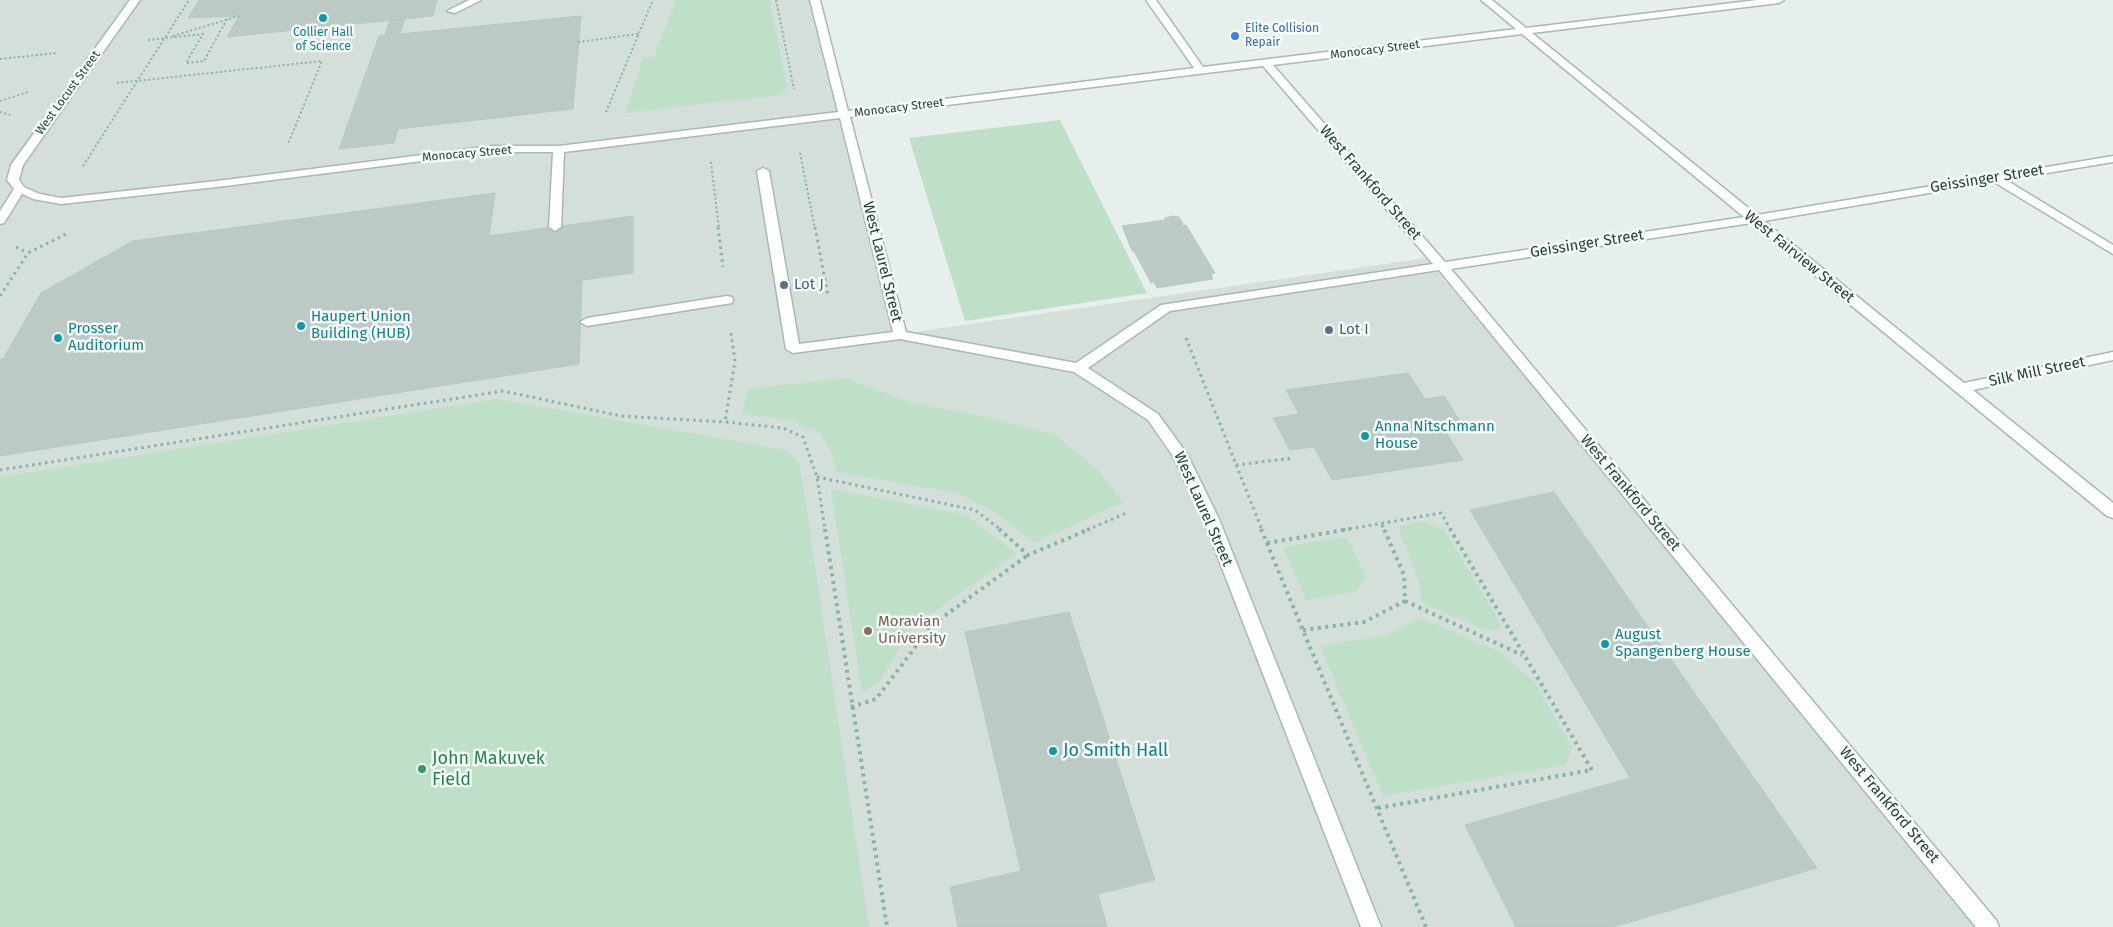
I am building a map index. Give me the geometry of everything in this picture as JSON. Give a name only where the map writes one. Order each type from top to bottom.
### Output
[{"type":"street","name":"West Locust Street","points":[[20,189],[13,180],[17,165],[135,0]]},
{"type":"street","points":[[452,11],[476,0]]},
{"type":"street","name":"West Laurel Street","points":[[815,0],[846,115],[900,334],[1078,368],[1153,417],[1180,454],[1211,519],[1371,927]]},
{"type":"street","points":[[1151,0],[1201,71]]},
{"type":"street","name":"West Fairview Street","points":[[1486,0],[2113,512]]},
{"type":"street","name":"Monocacy Street","points":[[20,189],[37,197],[60,201],[217,184],[493,149],[559,149],[1779,0]]},
{"type":"street","name":"West Frankford Street","points":[[1267,64],[1442,266],[1989,927]]},
{"type":"street","points":[[555,227],[559,149]]},
{"type":"street","name":"Geissinger Street","points":[[1078,368],[1166,308],[1752,219],[2113,159]]},
{"type":"street","points":[[763,171],[794,349],[900,334]]},
{"type":"street","points":[[1995,178],[2113,250]]},
{"type":"street","points":[[0,220],[20,189]]},
{"type":"street","points":[[587,322],[727,300]]},
{"type":"street","name":"Silk Mill Street","points":[[1961,388],[2113,356]]},
{"type":"path","points":[[83,173],[82,167],[189,0]]},
{"type":"path","points":[[606,113],[653,0]]},
{"type":"path","points":[[776,0],[794,90]]},
{"type":"path","points":[[165,38],[239,16]]},
{"type":"path","points":[[0,59],[203,34],[186,63],[204,61],[227,19]]},
{"type":"path","points":[[578,42],[638,34]]},
{"type":"path","points":[[72,87],[322,61],[286,149]]},
{"type":"path","points":[[0,101],[28,92]]},
{"type":"path","points":[[0,112],[11,115]]},
{"type":"path","points":[[799,145],[828,296]]},
{"type":"path","points":[[710,156],[735,361],[725,422]]},
{"type":"path","points":[[1185,335],[1267,543],[1426,927]]},
{"type":"path","points":[[0,470],[503,391],[621,416],[725,422],[783,428],[803,437],[818,477],[851,707],[887,927]]},
{"type":"path","points":[[1236,465],[1294,458]]},
{"type":"path","points":[[818,477],[975,510],[1005,532],[1028,555]]},
{"type":"path","points":[[851,707],[876,699],[932,625],[1028,555],[1129,512]]},
{"type":"path","points":[[1267,543],[1382,525],[1441,513],[1592,770],[1378,808]]},
{"type":"path","points":[[1382,525],[1404,575],[1405,601]]},
{"type":"path","points":[[1303,630],[1364,622],[1405,601]]},
{"type":"path","points":[[1405,601],[1524,655]]},
{"type":"shaded area","name":"Moravian University","points":[[0,0],[815,0],[901,334],[1426,258],[1983,927],[0,927]]},
{"type":"green space","points":[[676,0],[770,0],[787,88],[784,92],[779,95],[625,113],[643,58],[654,57]]},
{"type":"green space","points":[[1060,120],[1147,293],[965,321],[909,138]]},
{"type":"green space","points":[[845,378],[911,403],[982,416],[1054,434],[1095,467],[1123,502],[1034,543],[995,512],[957,493],[836,472],[831,451],[819,432],[789,420],[742,414],[748,389]]},
{"type":"green space","name":"John Makuvek Field","points":[[497,399],[786,450],[800,465],[869,927],[0,927],[0,477]]},
{"type":"green space","points":[[831,489],[967,515],[1016,554],[915,625],[879,682],[862,693]]},
{"type":"green space","points":[[1423,521],[1444,530],[1497,617],[1501,629],[1488,631],[1422,603],[1418,578],[1398,527]]},
{"type":"green space","points":[[1347,537],[1366,577],[1355,592],[1306,600],[1283,547]]},
{"type":"green space","points":[[1420,618],[1501,652],[1536,684],[1572,747],[1566,765],[1383,796],[1320,646],[1387,635]]},
{"type":"building","name":"Collier Hall of Science","points":[[199,0],[437,0],[433,16],[227,37],[239,16],[188,18]]},
{"type":"building","points":[[581,16],[573,109],[398,129],[394,143],[339,149],[379,36],[385,35],[390,20],[405,19],[400,34]]},
{"type":"building","name":"Haupert Union Building (HUB)","points":[[495,193],[489,236],[633,216],[633,273],[582,280],[579,364],[0,456],[0,359],[3,359],[41,293],[133,241]]},
{"type":"building","points":[[1179,217],[1183,223],[1181,226],[1186,225],[1215,273],[1211,274],[1213,279],[1157,288],[1154,282],[1151,283],[1134,251],[1132,251],[1122,226],[1165,220],[1165,218]]},
{"type":"building","name":"Anna Nitschmann House","points":[[1408,373],[1425,399],[1444,396],[1461,423],[1442,426],[1463,460],[1332,480],[1314,447],[1290,450],[1273,418],[1299,414],[1286,390]]},
{"type":"building","name":"August Spangenberg House","points":[[1554,492],[1817,868],[1613,927],[1516,927],[1465,825],[1630,778],[1470,510]]},
{"type":"building","name":"Jo Smith Hall","points":[[1069,612],[1155,880],[1098,894],[1107,927],[958,927],[950,887],[1021,871],[965,632]]},
{"type":"place","name":"Collier Hall of Science","points":[[323,18]]},
{"type":"place","name":"Elite Collision Repair","points":[[1235,36]]},
{"type":"place","name":"Lot J","points":[[784,285]]},
{"type":"place","name":"Haupert Union Building (HUB)","points":[[301,326]]},
{"type":"place","name":"Lot I","points":[[1329,330]]},
{"type":"place","name":"Prosser Auditorium","points":[[58,338]]},
{"type":"place","name":"Anna Nitschmann House","points":[[1365,436]]},
{"type":"place","name":"Moravian University","points":[[868,631]]},
{"type":"place","name":"August Spangenberg House","points":[[1605,644]]},
{"type":"place","name":"Jo Smith Hall","points":[[1053,751]]},
{"type":"place","name":"John Makuvek Field","points":[[422,769]]}]
